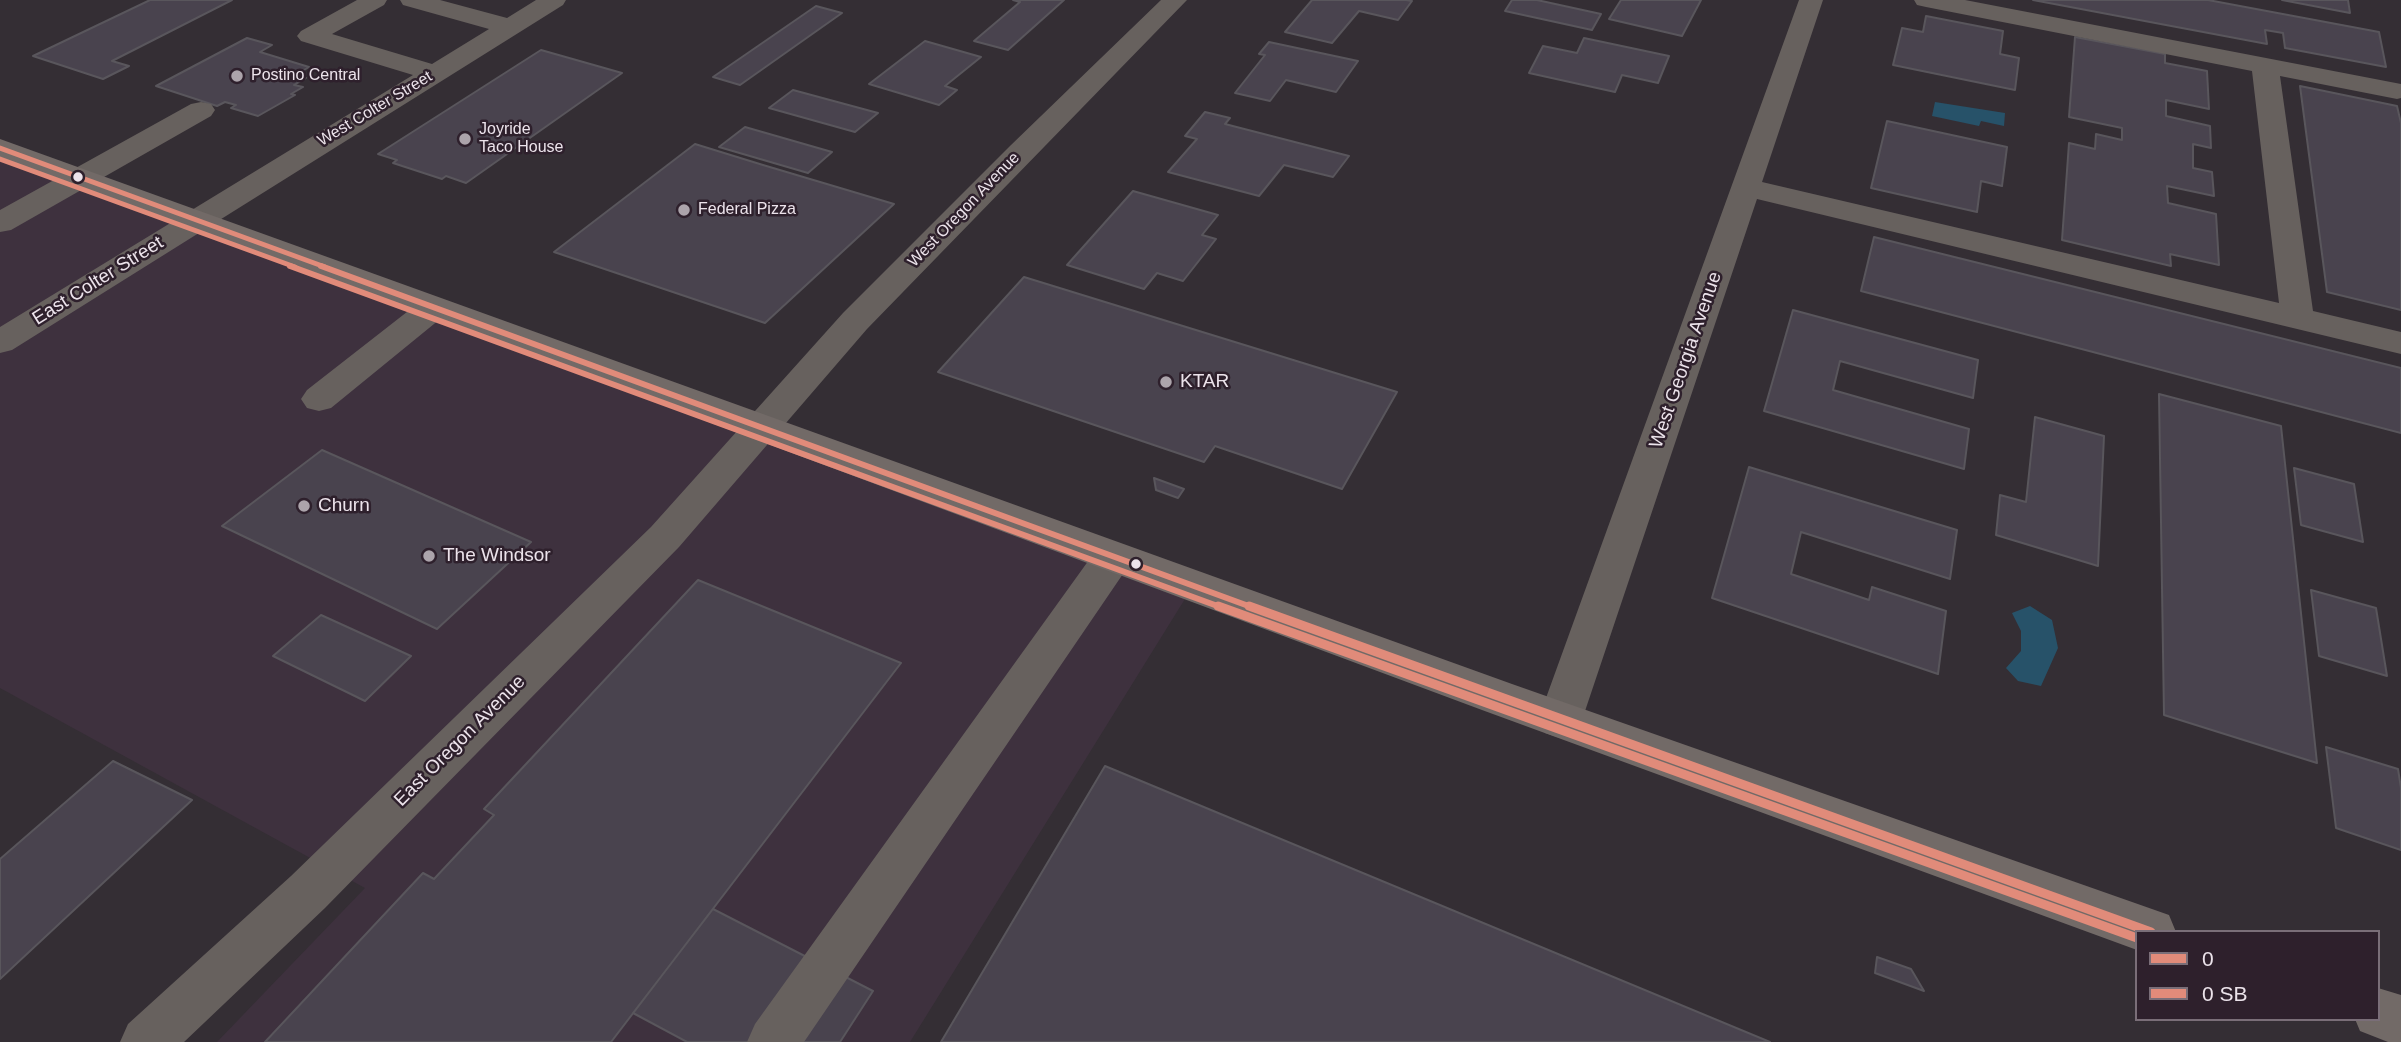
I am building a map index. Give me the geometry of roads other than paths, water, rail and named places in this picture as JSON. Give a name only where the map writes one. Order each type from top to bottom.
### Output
[{"type":"main road","points":[[0,148],[1560,720],[2146,930]]},
{"type":"main road","points":[[2380,1014],[2401,1021]]},
{"type":"street","points":[[375,0],[310,36],[434,73]]},
{"type":"street","points":[[412,0],[510,27]]},
{"type":"street","name":"West Colter Street","points":[[196,220],[554,0]]},
{"type":"street","name":"West Oregon Avenue","points":[[762,428],[855,321],[1021,151],[1175,0]]},
{"type":"street","name":"West Georgia Avenue","points":[[1560,720],[1811,0]]},
{"type":"street","points":[[1926,0],[2398,91]]},
{"type":"street","points":[[2265,67],[2298,320]]},
{"type":"street","points":[[0,223],[201,110]]},
{"type":"street","points":[[1746,187],[2401,343]]},
{"type":"street","name":"East Colter Street","points":[[0,342],[196,220]]},
{"type":"street","points":[[319,399],[433,307]]},
{"type":"street","name":"East Oregon Avenue","points":[[146,1042],[308,892],[665,537],[762,428]]},
{"type":"street","points":[[773,1042],[1113,557]]},
{"type":"water","points":[[1935,102],[2005,113],[2004,126],[1981,121],[1979,126],[1932,116]]},
{"type":"water","points":[[2030,606],[2052,620],[2058,648],[2041,686],[2018,681],[2006,668],[2021,651],[2021,631],[2012,613]]},
{"type":"place","name":"Postino Central","points":[[237,76]]},
{"type":"place","name":"Joyride Taco House","points":[[465,139]]},
{"type":"place","name":"Federal Pizza","points":[[684,210]]},
{"type":"place","name":"KTAR","points":[[1166,382]]},
{"type":"place","name":"Churn","points":[[304,506]]},
{"type":"place","name":"The Windsor","points":[[429,556]]}]
